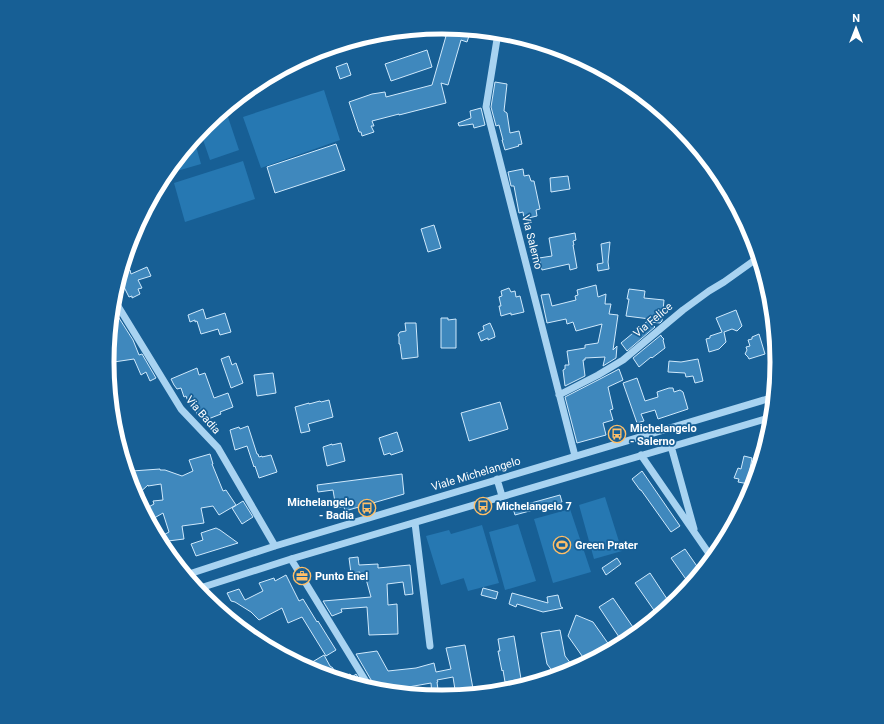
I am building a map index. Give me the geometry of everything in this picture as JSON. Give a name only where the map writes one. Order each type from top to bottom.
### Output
[{"type":"street","name":"Via Salerno","points":[[497,39],[486,107],[575,456]]},
{"type":"street","name":"Via Felice","points":[[559,395],[623,360],[683,310],[754,261]]},
{"type":"street","name":"Via Badia","points":[[119,307],[181,409],[218,448],[275,546]]},
{"type":"street","name":"Viale Michelangelo","points":[[191,573],[275,546],[768,399]]},
{"type":"street","points":[[203,587],[290,559],[765,419]]},
{"type":"street","points":[[671,446],[696,535]]},
{"type":"street","points":[[641,455],[709,553]]},
{"type":"street","points":[[497,480],[502,496]]},
{"type":"street","points":[[415,522],[430,646]]},
{"type":"street","points":[[290,559],[366,681]]},
{"type":"shaded area","points":[[324,90],[340,140],[261,168],[243,117]]},
{"type":"shaded area","points":[[227,114],[239,150],[210,160],[202,138]]},
{"type":"shaded area","points":[[196,145],[201,164],[175,172]]},
{"type":"shaded area","points":[[243,161],[255,199],[185,222],[174,183]]},
{"type":"shaded area","name":"Green Prater","points":[[605,497],[622,551],[594,559],[579,505]]},
{"type":"shaded area","name":"Green Prater","points":[[570,509],[591,572],[553,583],[534,519]]},
{"type":"shaded area","points":[[518,524],[536,581],[505,590],[489,532]]},
{"type":"shaded area","points":[[482,525],[499,583],[468,591],[464,578],[441,585],[426,536],[449,530],[451,534]]},
{"type":"building","points":[[441,35],[469,36],[467,42],[461,40],[448,85],[441,83],[446,103],[372,121],[374,126],[371,126],[374,132],[362,136],[361,132],[359,132],[349,102],[372,94],[385,92],[386,97],[432,85],[446,36]]},
{"type":"building","points":[[427,50],[432,67],[391,81],[385,64]]},
{"type":"building","points":[[347,63],[351,75],[340,79],[336,67]]},
{"type":"building","points":[[495,82],[507,84],[504,111],[507,113],[510,133],[519,131],[522,144],[505,150],[499,125],[496,126],[491,107]]},
{"type":"building","points":[[481,108],[485,125],[474,128],[473,124],[459,126],[458,123],[471,118],[470,111]]},
{"type":"building","points":[[336,144],[345,170],[275,193],[267,167]]},
{"type":"building","points":[[523,169],[524,176],[529,175],[531,181],[534,181],[540,209],[536,210],[537,216],[524,219],[523,212],[519,213],[514,186],[511,186],[508,172]]},
{"type":"building","points":[[568,176],[570,189],[551,192],[550,178]]},
{"type":"building","points":[[434,225],[441,248],[428,252],[421,229]]},
{"type":"building","points":[[575,233],[576,240],[573,241],[573,245],[577,268],[570,270],[569,264],[542,270],[539,258],[552,256],[549,238]]},
{"type":"building","points":[[610,242],[608,262],[609,269],[598,271],[597,264],[603,263],[601,244]]},
{"type":"building","points":[[147,267],[151,276],[138,280],[142,288],[138,289],[140,294],[132,298],[132,296],[129,297],[123,285],[127,271],[130,270],[131,274]]},
{"type":"building","points":[[596,285],[598,297],[606,294],[605,304],[611,304],[609,314],[618,315],[613,350],[617,346],[616,358],[603,366],[605,357],[585,358],[585,360],[583,360],[585,376],[565,386],[563,370],[565,369],[565,365],[569,365],[567,351],[585,348],[585,345],[598,343],[602,324],[576,331],[573,322],[567,324],[566,319],[547,323],[541,295],[549,294],[552,306],[576,300],[575,296],[578,295],[577,290]]},
{"type":"building","points":[[509,288],[511,292],[515,291],[516,297],[520,296],[524,312],[511,315],[511,313],[501,316],[499,297],[502,296],[501,291]]},
{"type":"building","points":[[629,289],[645,291],[644,298],[664,300],[662,321],[660,323],[650,322],[655,327],[627,351],[621,343],[650,319],[626,316]]},
{"type":"building","points":[[203,309],[206,319],[225,313],[231,332],[220,335],[218,329],[201,334],[197,321],[195,322],[195,320],[190,322],[188,315]]},
{"type":"building","points":[[736,310],[742,326],[737,331],[732,329],[724,332],[726,342],[719,349],[709,352],[706,339],[722,332],[716,318]]},
{"type":"building","points":[[117,316],[133,340],[139,355],[142,354],[156,378],[150,381],[146,372],[141,375],[134,359],[114,362]]},
{"type":"building","points":[[441,318],[448,318],[448,320],[456,319],[456,348],[441,348]]},
{"type":"building","points":[[405,323],[416,323],[418,357],[402,359],[398,335],[400,332],[406,331]]},
{"type":"building","points":[[490,323],[495,337],[481,341],[478,333],[484,330],[483,326]]},
{"type":"building","points":[[759,334],[765,354],[749,359],[745,354],[747,350],[746,347],[750,346],[748,340]]},
{"type":"building","points":[[661,335],[664,339],[665,348],[639,367],[633,358]]},
{"type":"building","points":[[229,356],[232,365],[236,363],[243,383],[231,388],[221,359]]},
{"type":"building","points":[[698,359],[703,381],[695,383],[693,376],[686,377],[685,373],[668,372],[669,361],[681,362]]},
{"type":"building","points":[[197,368],[199,375],[205,373],[214,398],[228,393],[233,407],[220,412],[221,414],[203,421],[200,414],[197,415],[196,411],[192,409],[186,396],[184,397],[181,388],[177,389],[171,379]]},
{"type":"building","points":[[619,369],[623,380],[608,387],[613,409],[610,410],[613,420],[603,423],[606,435],[577,443],[565,397]]},
{"type":"building","points":[[273,373],[276,393],[257,396],[254,375]]},
{"type":"building","points":[[637,378],[645,401],[658,397],[657,392],[673,388],[674,392],[680,390],[683,392],[688,409],[658,419],[655,410],[641,414],[644,421],[637,423],[623,383]]},
{"type":"building","points":[[329,400],[333,417],[308,424],[310,431],[301,433],[295,407]]},
{"type":"building","points":[[500,402],[508,429],[469,441],[461,413]]},
{"type":"building","points":[[248,426],[257,454],[259,457],[271,455],[277,472],[259,478],[247,446],[235,450],[230,430]]},
{"type":"building","points":[[397,432],[403,451],[391,455],[390,453],[384,455],[379,438]]},
{"type":"building","points":[[341,443],[345,461],[327,466],[323,447]]},
{"type":"building","points":[[210,454],[212,464],[223,491],[226,490],[236,505],[219,515],[213,506],[201,508],[204,523],[182,526],[184,539],[167,541],[164,535],[169,532],[163,513],[154,518],[148,507],[154,504],[153,501],[163,500],[161,484],[148,485],[141,492],[133,471],[160,469],[182,476],[193,471],[189,460]]},
{"type":"building","points":[[744,456],[752,458],[749,474],[750,474],[747,484],[738,482],[739,479],[734,478],[738,468],[741,469]]},
{"type":"building","points":[[642,471],[680,526],[671,532],[632,479]]},
{"type":"building","points":[[402,474],[404,494],[345,511],[344,507],[336,508],[333,490],[318,492],[317,485]]},
{"type":"building","points":[[560,495],[562,502],[515,515],[513,508]]},
{"type":"building","points":[[243,501],[253,517],[242,524],[232,508]]},
{"type":"building","points":[[216,528],[238,543],[196,556],[191,544],[203,540],[201,533]]},
{"type":"building","points":[[685,549],[698,567],[687,580],[671,558]]},
{"type":"building","points":[[358,557],[359,565],[378,564],[378,568],[410,565],[413,594],[405,595],[403,582],[387,584],[388,605],[397,604],[398,634],[369,635],[367,607],[341,609],[342,612],[332,616],[323,601],[371,597],[366,579],[362,581],[360,572],[351,573],[349,558]]},
{"type":"building","points":[[617,558],[621,564],[606,575],[602,568]]},
{"type":"building","points":[[650,573],[668,600],[655,612],[635,583]]},
{"type":"building","points":[[286,575],[299,601],[303,599],[336,650],[326,656],[302,617],[288,623],[282,608],[259,620],[251,612],[231,601],[227,593],[239,589],[245,600],[263,591],[259,583],[274,578],[275,581]]},
{"type":"building","points":[[483,588],[498,592],[496,599],[481,595]]},
{"type":"building","points":[[512,593],[548,603],[547,597],[558,595],[561,607],[563,608],[543,612],[517,604],[516,607],[509,604]]},
{"type":"building","points":[[613,598],[634,628],[620,638],[599,607]]},
{"type":"building","points":[[576,615],[593,622],[609,644],[583,658],[568,636]]},
{"type":"building","points":[[560,630],[565,656],[571,664],[552,671],[547,664],[541,633]]},
{"type":"building","points":[[514,636],[521,679],[505,682],[498,651],[500,651],[498,639]]},
{"type":"building","points":[[465,645],[473,688],[455,689],[453,677],[437,680],[438,690],[432,690],[431,683],[405,688],[373,683],[356,654],[377,651],[388,671],[416,668],[434,663],[436,672],[451,669],[446,648]]},
{"type":"building","points":[[324,655],[330,666],[333,668],[333,672],[316,665],[311,663]]},
{"type":"building","points":[[350,674],[352,677],[356,674],[359,680],[357,679],[346,676]]},
{"type":"place","name":"Michelangelo - Salerno","points":[[617,434]]},
{"type":"place","name":"Michelangelo 7","points":[[483,506]]},
{"type":"place","name":"Michelangelo - Badia","points":[[367,508]]},
{"type":"place","name":"Green Prater","points":[[562,545]]},
{"type":"place","name":"Punto Enel","points":[[302,576]]}]
